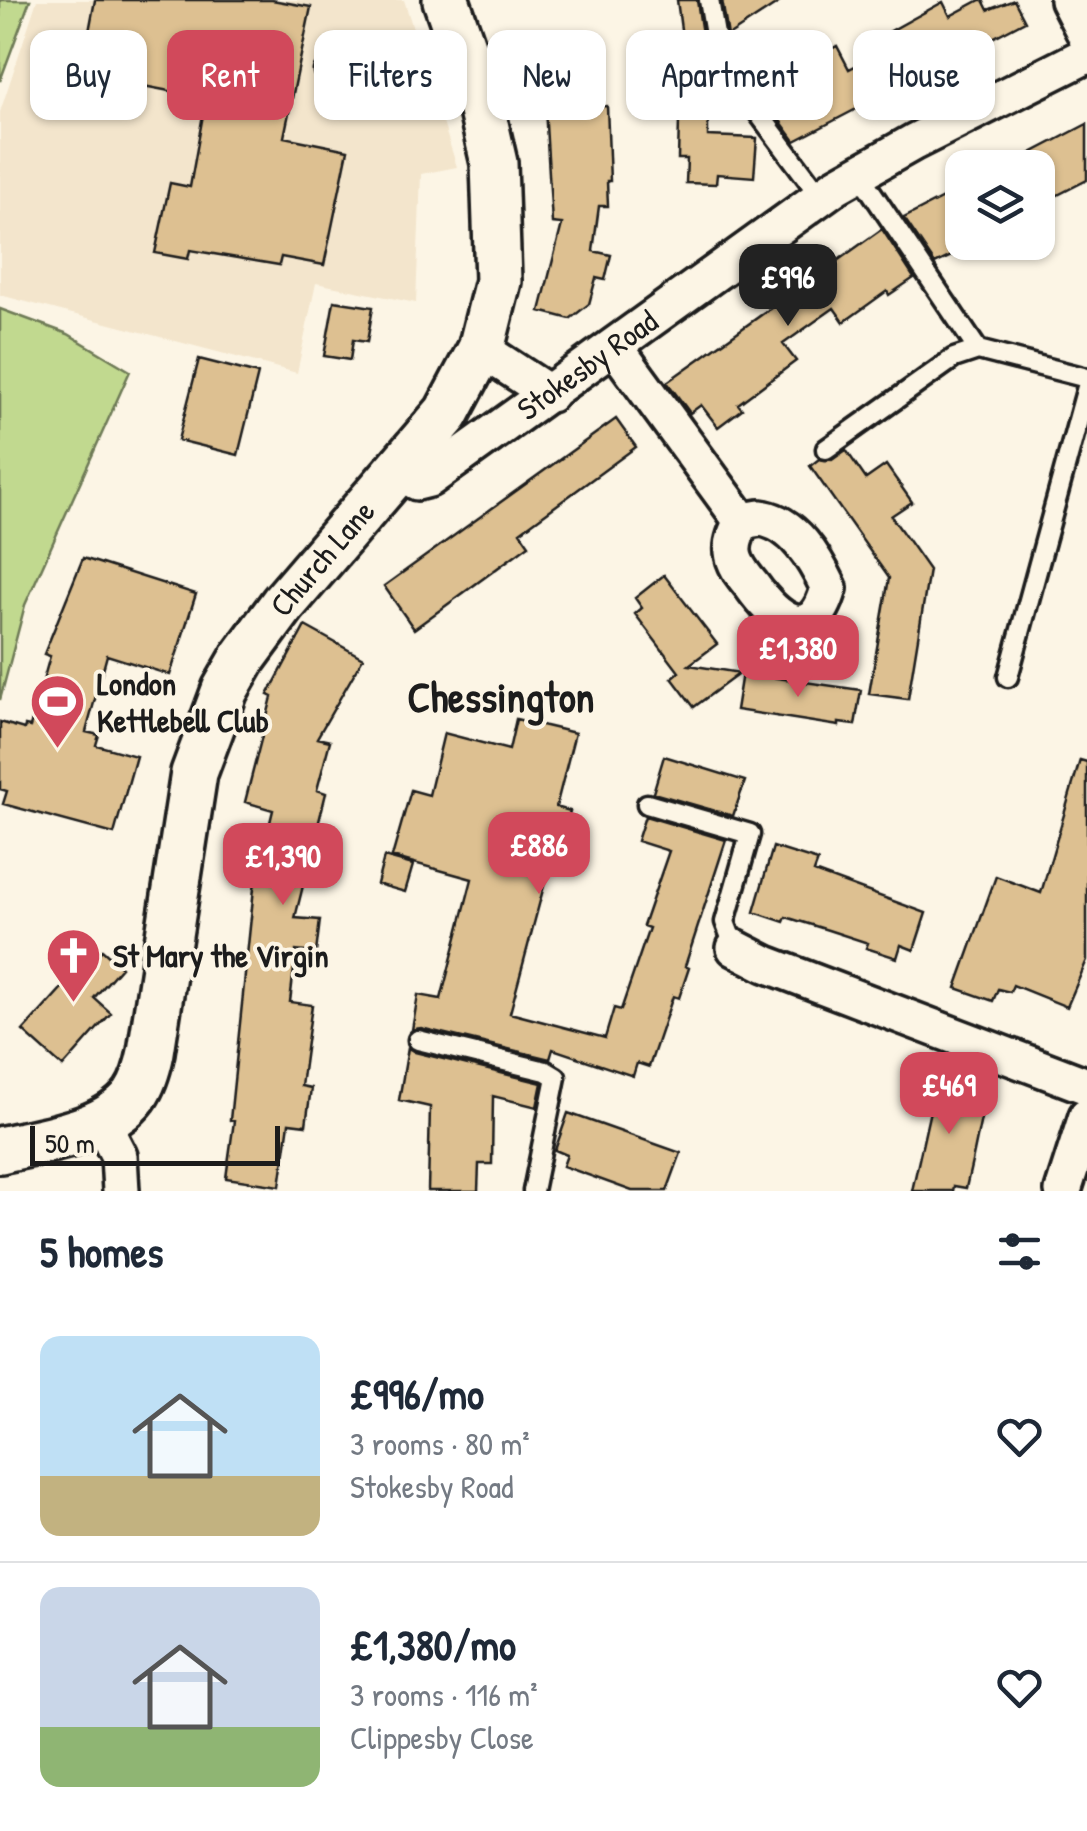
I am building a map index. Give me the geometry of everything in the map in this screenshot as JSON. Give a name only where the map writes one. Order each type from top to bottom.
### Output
[{"type":"street","name":"Church Lane","points":[[101,1122],[134,1096],[146,1074],[191,785],[225,690],[244,656],[283,604],[447,413],[481,348],[498,281],[494,163],[477,89],[446,0]]},
{"type":"street","points":[[1068,0],[1087,37]]},
{"type":"street","name":"Stokesby Road","points":[[398,470],[417,482],[430,479],[858,172],[1087,55]]},
{"type":"street","points":[[615,347],[742,521]]},
{"type":"street","points":[[481,348],[550,394]]},
{"type":"street","points":[[735,948],[766,964],[1087,1086]]},
{"type":"street","points":[[1063,1191],[1087,1116]]},
{"type":"street","points":[[0,1150],[101,1122],[119,1156],[121,1191]]},
{"type":"lane","points":[[709,0],[718,52],[729,74],[821,196]]},
{"type":"lane","points":[[467,91],[477,89]]},
{"type":"lane","points":[[858,172],[978,350]]},
{"type":"lane","points":[[826,448],[954,358],[978,350],[1087,378]]},
{"type":"lane","points":[[1008,676],[1087,386]]},
{"type":"lane","points":[[647,804],[750,834],[725,922],[735,948]]},
{"type":"lane","points":[[418,1040],[546,1070],[556,1078],[533,1191]]},
{"type":"shaded area","points":[[37,0],[404,0],[414,30],[314,30],[314,120],[442,120],[457,167],[421,174],[416,303],[316,283],[297,373],[0,295],[0,112]]},
{"type":"green space","points":[[0,0],[30,0],[0,81]]},
{"type":"green space","points":[[0,309],[68,334],[130,371],[25,605],[0,700]]},
{"type":"building","points":[[95,0],[272,0],[311,7],[294,89],[294,30],[167,30],[167,91],[147,87],[147,30],[89,30]]},
{"type":"building","points":[[677,0],[697,0],[701,30],[681,30]]},
{"type":"building","points":[[722,0],[783,0],[737,30],[727,30]]},
{"type":"building","points":[[980,0],[988,10],[1014,0],[1025,21],[995,37],[995,30],[892,30],[943,2],[950,16]]},
{"type":"building","points":[[837,46],[849,69],[853,67],[853,111],[795,141],[780,120],[833,120],[833,48]]},
{"type":"building","points":[[607,106],[608,206],[599,206],[593,251],[611,255],[605,280],[596,278],[589,304],[570,319],[540,311],[562,224],[552,223],[546,120],[606,120]]},
{"type":"building","points":[[202,120],[288,120],[284,137],[348,150],[324,265],[281,257],[279,265],[190,250],[188,259],[155,253],[170,183],[190,187]]},
{"type":"building","points":[[679,120],[708,121],[708,136],[757,138],[754,177],[717,174],[716,184],[686,183],[687,159],[678,159]]},
{"type":"building","points":[[1087,124],[1087,180],[1055,196],[1055,150],[1037,150]]},
{"type":"building","points":[[945,197],[945,259],[935,264],[904,218]]},
{"type":"building","points":[[882,229],[914,278],[889,295],[887,291],[844,322],[834,308],[783,344],[796,361],[738,404],[742,409],[718,427],[701,405],[690,413],[667,382]]},
{"type":"building","points":[[334,301],[373,307],[367,342],[353,340],[350,360],[324,356]]},
{"type":"building","points":[[199,359],[258,374],[238,455],[178,440]]},
{"type":"building","points":[[616,419],[636,447],[520,532],[529,545],[414,629],[384,586]]},
{"type":"building","points":[[846,450],[866,479],[886,465],[912,502],[891,516],[929,570],[908,699],[869,694],[889,578],[810,466],[819,459],[832,460]]},
{"type":"building","points":[[83,558],[196,594],[170,675],[107,655],[86,732],[99,735],[96,745],[136,756],[114,834],[3,804],[7,791],[0,789],[0,722],[30,727],[50,656],[44,654]]},
{"type":"building","points":[[664,575],[717,644],[689,665],[740,673],[694,707],[672,678],[679,672],[635,614],[642,608],[635,598]]},
{"type":"building","points":[[305,626],[363,658],[317,738],[330,741],[317,790],[326,793],[295,918],[320,920],[316,953],[296,951],[290,1002],[312,1005],[301,1086],[311,1088],[306,1125],[289,1123],[280,1186],[226,1178],[254,888],[273,810],[245,802],[272,697],[268,695]]},
{"type":"building","points":[[742,673],[861,690],[855,725],[736,710]]},
{"type":"building","points":[[516,719],[575,733],[556,807],[570,811],[552,872],[548,871],[510,1013],[605,1038],[614,1008],[621,1010],[649,928],[643,926],[669,851],[637,841],[645,816],[726,840],[685,966],[689,968],[679,998],[673,996],[649,1067],[637,1063],[633,1076],[553,1049],[550,1059],[421,1028],[412,1030],[418,995],[441,999],[472,879],[392,857],[411,790],[429,795],[444,733],[509,750]]},
{"type":"building","points":[[664,756],[745,781],[733,816],[653,793]]},
{"type":"building","points":[[1080,760],[1087,762],[1087,960],[1067,1007],[1013,985],[1010,992],[998,989],[993,1001],[956,988],[996,876],[1041,893]]},
{"type":"building","points":[[773,847],[818,861],[814,872],[926,913],[914,950],[901,945],[897,958],[828,930],[754,912]]},
{"type":"building","points":[[384,857],[413,865],[405,892],[377,884]]},
{"type":"building","name":"St Mary the Virgin","points":[[79,950],[92,961],[102,950],[121,967],[94,998],[111,1013],[63,1067],[23,1031],[70,979],[61,970]]},
{"type":"building","points":[[408,1048],[542,1083],[537,1107],[493,1096],[492,1164],[479,1164],[478,1191],[428,1191],[430,1107],[399,1100]]},
{"type":"building","points":[[938,1075],[975,1083],[972,1096],[985,1099],[973,1157],[966,1188],[912,1191]]},
{"type":"building","points":[[568,1113],[681,1153],[667,1191],[632,1191],[563,1166],[567,1155],[555,1150]]},
{"type":"place","name":"London Kettlebell Club","points":[[58,751]]},
{"type":"place","name":"St Mary the Virgin","points":[[74,1005]]},
{"type":"district","name":"Chessington","points":[[501,697]]}]
